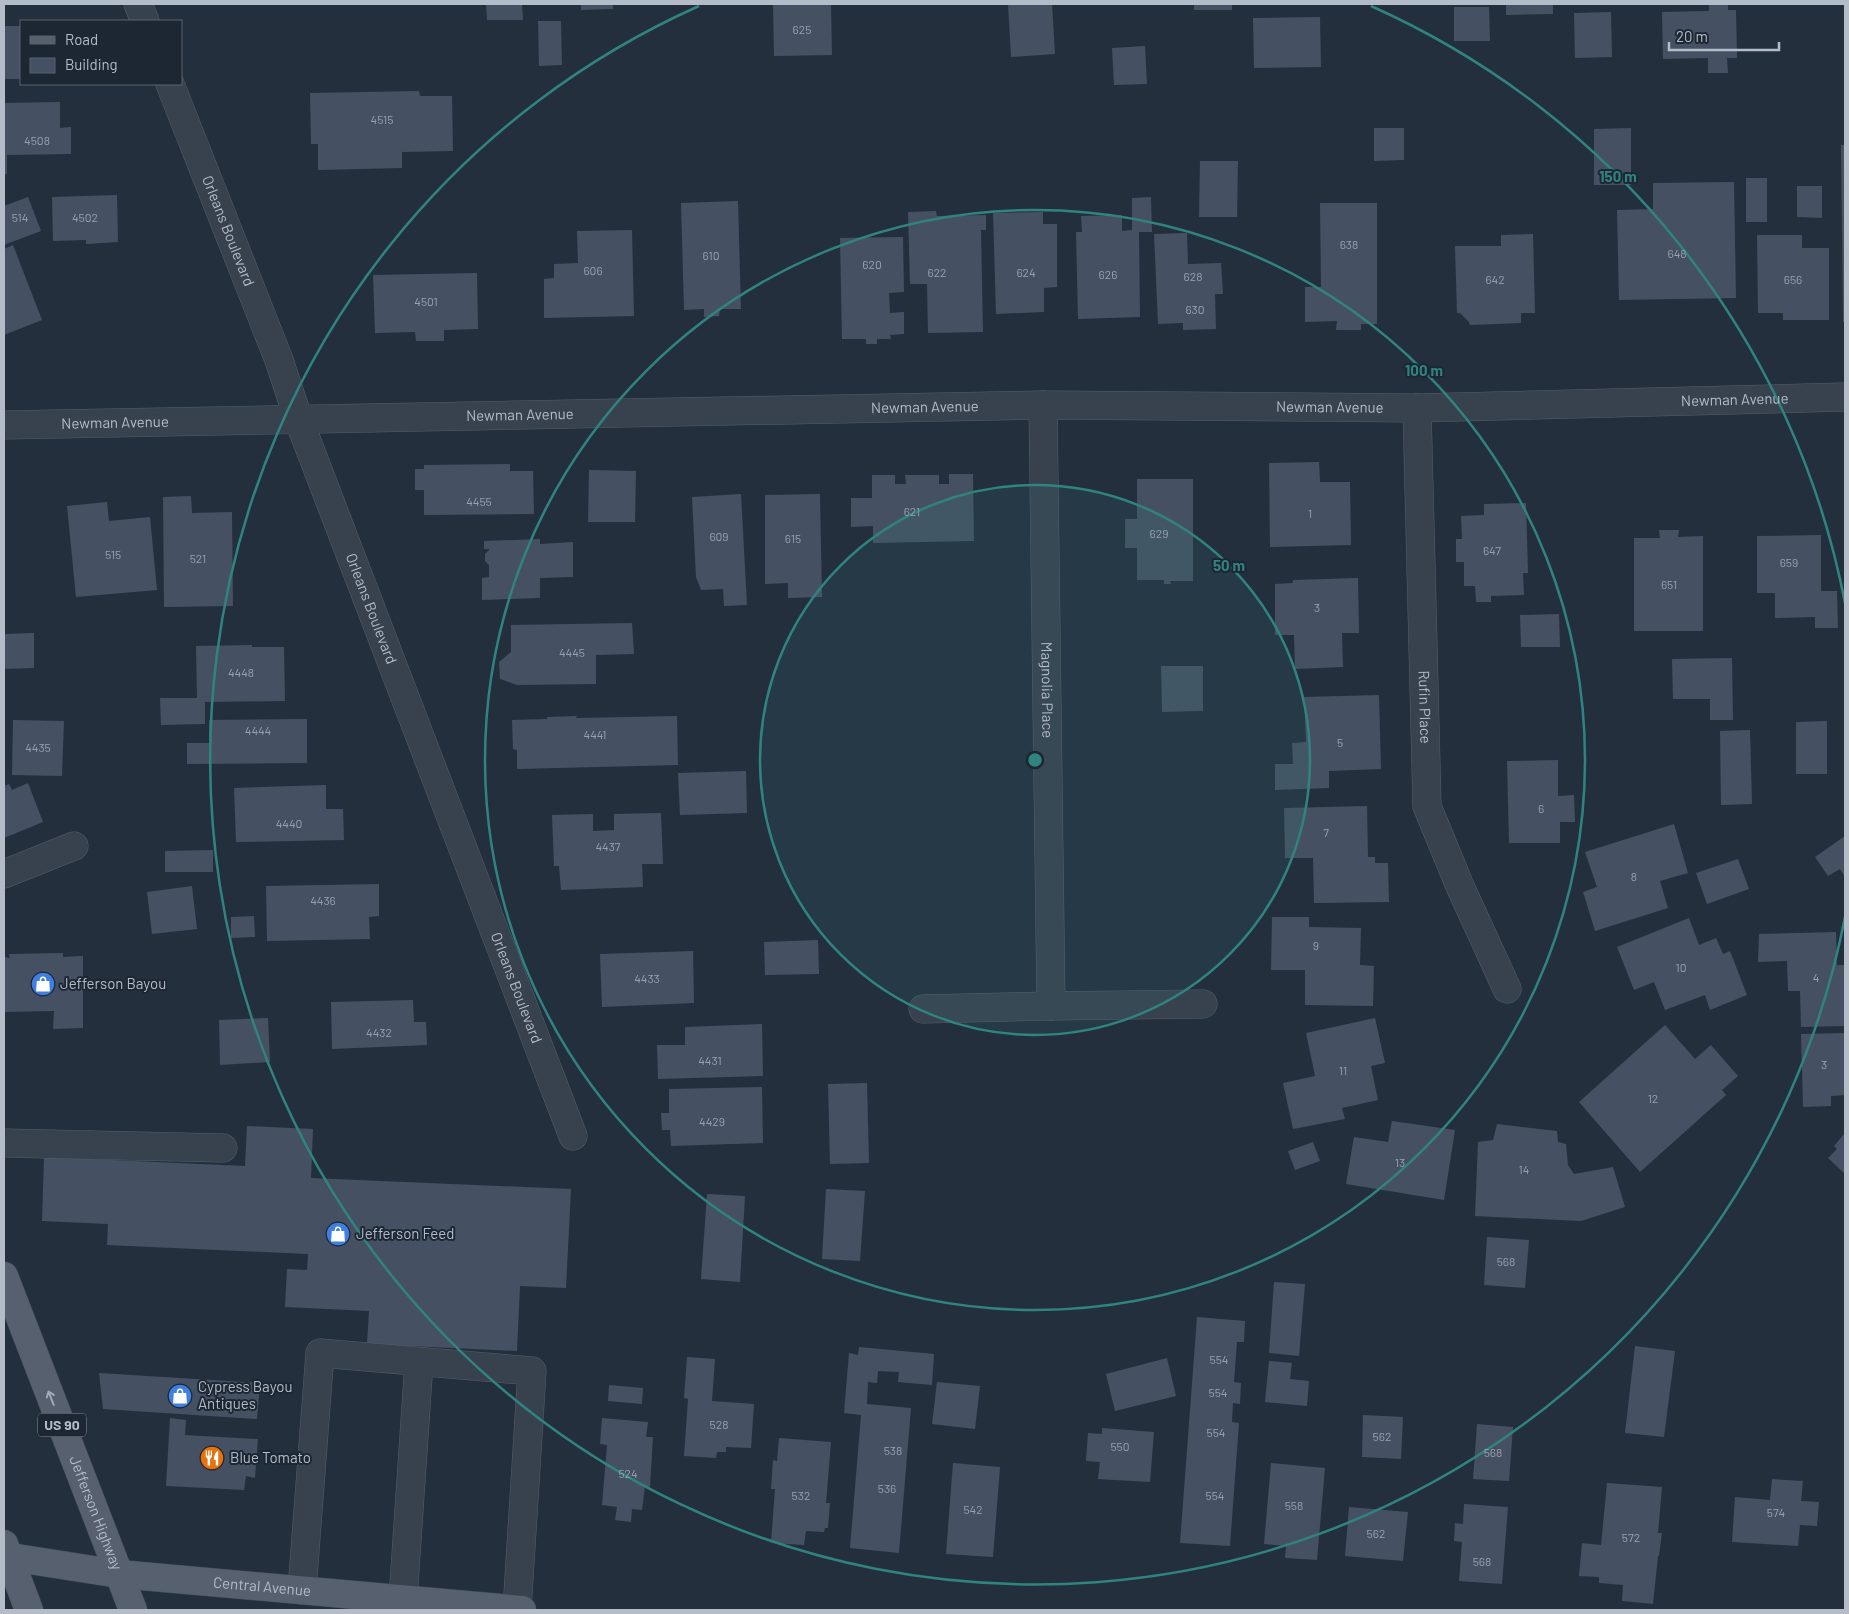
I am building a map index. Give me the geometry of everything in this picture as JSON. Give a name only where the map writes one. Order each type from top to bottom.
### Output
[{"type":"main road","name":"Jefferson Highway","points":[[4,1276],[133,1610]]},
{"type":"main road","name":"Central Avenue","points":[[6,1551],[119,1574],[522,1610]]},
{"type":"main road","points":[[6,1551],[30,1610]]},
{"type":"street","points":[[138,4],[145,20]]},
{"type":"street","name":"Orleans Boulevard","points":[[170,85],[278,360],[298,418],[573,1136]]},
{"type":"street","name":"Newman Avenue","points":[[4,425],[1043,405],[1418,408],[1845,397]]},
{"type":"street","name":"Magnolia Place","points":[[1043,405],[1051,1006]]},
{"type":"street","name":"Rufin Place","points":[[1418,408],[1428,806],[1459,884],[1507,989]]},
{"type":"street","points":[[4,874],[74,846]]},
{"type":"street","points":[[923,1009],[1203,1004]]},
{"type":"street","points":[[4,1143],[223,1148]]},
{"type":"street","points":[[302,1590],[320,1353],[532,1371],[517,1610]]},
{"type":"street","points":[[403,1600],[419,1362]]},
{"type":"building","points":[[486,4],[522,4],[523,20],[487,20]]},
{"type":"building","points":[[581,4],[613,4],[613,9],[581,10]]},
{"type":"building","points":[[773,4],[831,4],[832,55],[774,56]]},
{"type":"building","points":[[1008,4],[1052,4],[1055,54],[1011,57]]},
{"type":"building","points":[[1194,4],[1232,4],[1232,10],[1194,10]]},
{"type":"building","points":[[1506,4],[1553,4],[1553,14],[1506,15]]},
{"type":"building","points":[[1709,4],[1728,4],[1728,10],[1736,10],[1737,58],[1727,58],[1728,73],[1708,73],[1708,58],[1663,59],[1662,12],[1709,11]]},
{"type":"building","points":[[1454,7],[1489,7],[1490,41],[1454,41]]},
{"type":"building","points":[[1611,12],[1612,57],[1575,58],[1574,13]]},
{"type":"building","points":[[1320,17],[1321,67],[1254,68],[1253,18]]},
{"type":"building","points":[[538,21],[561,21],[562,65],[539,66]]},
{"type":"building","points":[[4,26],[20,26],[20,79],[4,79]]},
{"type":"building","points":[[1145,46],[1147,84],[1114,85],[1112,48]]},
{"type":"building","points":[[419,91],[420,96],[452,96],[453,151],[402,152],[402,168],[318,170],[318,144],[311,144],[310,93]]},
{"type":"building","points":[[60,102],[60,128],[71,127],[71,154],[7,155],[7,174],[4,174],[4,103]]},
{"type":"building","points":[[1374,128],[1404,128],[1404,160],[1374,161]]},
{"type":"building","points":[[1631,128],[1631,185],[1594,185],[1594,129]]},
{"type":"building","points":[[1841,145],[1845,145],[1845,322],[1843,322]]},
{"type":"building","points":[[1200,161],[1238,161],[1237,217],[1199,217]]},
{"type":"building","points":[[1746,178],[1767,178],[1767,222],[1746,222]]},
{"type":"building","points":[[1734,182],[1736,298],[1619,300],[1617,210],[1653,209],[1653,183]]},
{"type":"building","points":[[1797,186],[1822,186],[1822,218],[1797,217]]},
{"type":"building","points":[[117,195],[118,242],[86,244],[86,240],[53,241],[52,197]]},
{"type":"building","points":[[28,197],[41,231],[4,245],[4,206]]},
{"type":"building","points":[[1151,197],[1152,232],[1139,232],[1140,317],[1078,319],[1076,232],[1082,232],[1081,216],[1122,215],[1122,231],[1132,230],[1132,198]]},
{"type":"building","points":[[738,201],[741,309],[720,309],[719,316],[704,317],[704,309],[684,310],[681,203]]},
{"type":"building","points":[[1320,203],[1377,203],[1377,324],[1361,324],[1361,330],[1336,330],[1337,321],[1305,322],[1305,287],[1321,287]]},
{"type":"building","points":[[936,211],[937,216],[986,215],[986,230],[981,230],[983,332],[928,333],[927,284],[910,284],[908,212]]},
{"type":"building","points":[[1043,212],[1043,224],[1057,224],[1057,287],[1044,288],[1044,312],[996,314],[993,213]]},
{"type":"building","points":[[632,230],[634,316],[544,318],[544,279],[554,278],[554,264],[578,263],[577,231]]},
{"type":"building","points":[[1187,233],[1188,264],[1221,263],[1223,294],[1215,294],[1216,329],[1183,330],[1183,323],[1158,324],[1154,234]]},
{"type":"building","points":[[1533,234],[1535,313],[1521,313],[1521,323],[1470,325],[1460,313],[1457,313],[1455,246],[1501,246],[1501,235]]},
{"type":"building","points":[[1757,235],[1802,235],[1802,248],[1829,248],[1829,320],[1783,320],[1783,313],[1758,313]]},
{"type":"building","points":[[903,237],[904,292],[889,293],[890,313],[904,312],[904,334],[890,335],[891,339],[877,339],[877,344],[866,344],[866,339],[842,339],[840,238]]},
{"type":"building","points":[[13,245],[42,320],[4,335],[4,249]]},
{"type":"building","points":[[477,273],[478,329],[444,330],[444,341],[416,341],[415,332],[375,333],[373,275]]},
{"type":"building","points":[[1319,462],[1320,482],[1350,482],[1351,545],[1270,547],[1269,463]]},
{"type":"building","points":[[510,464],[510,471],[533,471],[534,514],[424,515],[424,490],[415,490],[415,469],[424,469],[424,465]]},
{"type":"building","points":[[589,470],[636,471],[635,522],[588,522]]},
{"type":"building","points":[[949,474],[973,474],[974,541],[873,543],[873,526],[851,527],[851,498],[872,498],[872,475],[895,475],[895,484],[906,484],[905,475],[939,475],[939,484],[949,484]]},
{"type":"building","points":[[1137,479],[1193,479],[1193,581],[1170,581],[1171,584],[1164,584],[1164,580],[1137,580],[1137,548],[1125,548],[1125,519],[1137,519]]},
{"type":"building","points":[[741,494],[747,605],[724,606],[723,589],[701,590],[696,577],[692,497]]},
{"type":"building","points":[[820,494],[822,597],[788,598],[788,583],[765,584],[765,495]]},
{"type":"building","points":[[191,496],[192,513],[232,512],[233,606],[164,607],[163,497]]},
{"type":"building","points":[[107,502],[109,521],[150,517],[157,590],[76,597],[67,506]]},
{"type":"building","points":[[1526,503],[1528,573],[1523,573],[1524,595],[1491,596],[1491,602],[1476,602],[1475,586],[1464,586],[1464,562],[1456,562],[1456,539],[1462,539],[1461,516],[1484,515],[1484,504]]},
{"type":"building","points":[[1659,530],[1679,530],[1678,537],[1703,536],[1703,631],[1634,631],[1634,538],[1660,538]]},
{"type":"building","points":[[1821,535],[1821,591],[1837,591],[1838,628],[1815,628],[1815,617],[1775,618],[1775,593],[1757,593],[1757,536]]},
{"type":"building","points":[[540,539],[540,544],[573,542],[573,577],[540,578],[540,598],[482,600],[482,578],[489,577],[489,565],[485,561],[485,554],[490,549],[484,549],[484,541]]},
{"type":"building","points":[[1358,578],[1359,633],[1342,633],[1343,667],[1295,669],[1294,635],[1275,635],[1275,584],[1293,583],[1293,580]]},
{"type":"building","points":[[1559,614],[1560,647],[1521,647],[1520,615]]},
{"type":"building","points":[[632,623],[634,654],[596,655],[596,684],[517,685],[500,679],[499,662],[511,652],[511,625]]},
{"type":"building","points":[[34,633],[34,668],[4,669],[4,634]]},
{"type":"building","points":[[252,645],[252,647],[284,647],[285,701],[205,702],[205,724],[161,725],[160,698],[197,698],[196,646]]},
{"type":"building","points":[[1732,658],[1733,720],[1710,720],[1710,699],[1673,699],[1672,659]]},
{"type":"building","points":[[1161,666],[1203,666],[1203,711],[1162,712]]},
{"type":"building","points":[[1379,695],[1381,769],[1329,771],[1329,788],[1275,790],[1275,764],[1293,764],[1292,743],[1306,742],[1304,697]]},
{"type":"building","points":[[577,716],[576,718],[677,716],[678,765],[517,769],[517,750],[513,749],[512,720]]},
{"type":"building","points":[[307,719],[307,763],[187,764],[187,743],[209,743],[209,720]]},
{"type":"building","points":[[13,720],[64,721],[62,776],[12,775]]},
{"type":"building","points":[[1827,721],[1827,774],[1796,774],[1796,722]]},
{"type":"building","points":[[1750,730],[1752,804],[1721,805],[1720,731]]},
{"type":"building","points":[[1558,760],[1558,796],[1574,795],[1575,822],[1560,822],[1560,843],[1509,843],[1507,761]]},
{"type":"building","points":[[746,771],[747,813],[680,815],[678,773]]},
{"type":"building","points":[[28,783],[43,822],[4,838],[4,786],[9,784],[12,790]]},
{"type":"building","points":[[326,785],[326,809],[343,809],[344,840],[236,842],[234,788]]},
{"type":"building","points":[[1367,806],[1368,857],[1375,857],[1375,863],[1388,863],[1389,902],[1314,903],[1313,858],[1285,858],[1284,808]]},
{"type":"building","points":[[661,813],[663,864],[642,864],[643,887],[561,890],[559,866],[554,866],[552,815],[593,814],[593,831],[614,830],[614,814]]},
{"type":"building","points":[[1674,824],[1688,873],[1660,881],[1668,908],[1595,931],[1583,892],[1597,887],[1585,852]]},
{"type":"building","points":[[1845,836],[1845,877],[1840,869],[1828,876],[1815,857]]},
{"type":"building","points":[[213,850],[213,872],[165,872],[165,851]]},
{"type":"building","points":[[1738,859],[1749,889],[1707,904],[1696,873]]},
{"type":"building","points":[[379,884],[379,916],[369,917],[370,939],[267,941],[266,886]]},
{"type":"building","points":[[192,886],[197,929],[152,934],[147,892]]},
{"type":"building","points":[[254,916],[255,937],[231,938],[231,917]]},
{"type":"building","points":[[1272,917],[1309,917],[1309,927],[1361,928],[1360,965],[1374,966],[1373,1006],[1305,1005],[1305,970],[1271,970]]},
{"type":"building","points":[[1689,918],[1699,945],[1716,938],[1723,954],[1730,951],[1747,995],[1710,1010],[1705,995],[1665,1010],[1654,982],[1634,990],[1617,947]]},
{"type":"building","points":[[1836,932],[1837,965],[1845,965],[1845,1026],[1801,1027],[1800,991],[1788,991],[1787,961],[1758,962],[1759,934]]},
{"type":"building","points":[[818,940],[819,974],[765,975],[764,942]]},
{"type":"building","points":[[693,951],[694,1003],[602,1007],[600,954]]},
{"type":"building","name":"Jefferson Bayou","points":[[63,953],[63,957],[83,956],[83,1028],[53,1029],[54,1011],[4,1012],[4,957],[10,958],[9,954]]},
{"type":"building","points":[[413,1000],[414,1022],[426,1022],[427,1045],[332,1049],[331,1002]]},
{"type":"building","points":[[268,1018],[270,1062],[220,1065],[219,1020]]},
{"type":"building","points":[[1375,1018],[1385,1063],[1371,1066],[1378,1100],[1342,1108],[1345,1119],[1293,1129],[1283,1083],[1315,1076],[1306,1033]]},
{"type":"building","points":[[762,1024],[763,1076],[658,1079],[657,1045],[685,1045],[685,1027]]},
{"type":"building","points":[[1665,1025],[1695,1059],[1711,1045],[1738,1076],[1722,1090],[1726,1095],[1640,1172],[1579,1102]]},
{"type":"building","points":[[1845,1033],[1845,1095],[1831,1096],[1831,1106],[1803,1107],[1801,1034]]},
{"type":"building","points":[[867,1083],[869,1163],[830,1164],[828,1084]]},
{"type":"building","points":[[762,1087],[763,1143],[671,1146],[670,1130],[662,1130],[661,1113],[669,1113],[669,1089]]},
{"type":"building","points":[[1392,1121],[1455,1130],[1444,1200],[1346,1184],[1354,1137],[1388,1142]]},
{"type":"building","points":[[1497,1124],[1557,1131],[1558,1142],[1566,1144],[1568,1165],[1574,1174],[1613,1167],[1625,1207],[1581,1221],[1475,1216],[1478,1142],[1493,1140]]},
{"type":"building","name":"Jefferson Feed","points":[[247,1126],[313,1129],[311,1178],[571,1189],[566,1288],[520,1286],[517,1351],[367,1344],[369,1311],[285,1307],[287,1269],[307,1270],[308,1254],[107,1245],[108,1224],[42,1221],[44,1157],[245,1166]]},
{"type":"building","points":[[1845,1133],[1845,1174],[1828,1158],[1837,1149],[1834,1146]]},
{"type":"building","points":[[1313,1142],[1320,1161],[1295,1170],[1288,1151]]},
{"type":"building","points":[[826,1189],[865,1191],[860,1261],[822,1259]]},
{"type":"building","points":[[707,1194],[745,1196],[740,1282],[701,1279]]},
{"type":"building","points":[[1487,1237],[1529,1240],[1525,1288],[1484,1285]]},
{"type":"building","points":[[1274,1282],[1305,1284],[1299,1356],[1269,1353]]},
{"type":"building","points":[[1197,1317],[1245,1321],[1244,1342],[1237,1342],[1234,1382],[1241,1383],[1240,1404],[1233,1403],[1232,1422],[1239,1423],[1230,1546],[1180,1543]]},
{"type":"building","points":[[1635,1346],[1675,1351],[1664,1437],[1625,1433]]},
{"type":"building","points":[[859,1347],[934,1354],[932,1385],[898,1382],[899,1372],[878,1371],[877,1383],[868,1382],[867,1404],[911,1408],[899,1553],[850,1548],[861,1415],[844,1413],[849,1353],[858,1355]]},
{"type":"building","points":[[687,1357],[715,1359],[712,1401],[754,1404],[751,1448],[726,1447],[726,1452],[717,1452],[716,1458],[684,1456],[688,1399],[684,1398]]},
{"type":"building","points":[[1167,1358],[1176,1396],[1115,1411],[1106,1374]]},
{"type":"building","points":[[1269,1361],[1292,1363],[1290,1379],[1309,1381],[1307,1406],[1265,1402]]},
{"type":"building","name":"Cypress Bayou Antiques","points":[[99,1373],[260,1383],[257,1419],[103,1409]]},
{"type":"building","points":[[937,1382],[980,1386],[975,1429],[932,1424]]},
{"type":"building","points":[[609,1385],[643,1388],[642,1404],[608,1401]]},
{"type":"building","points":[[1363,1415],[1403,1417],[1401,1459],[1362,1457]]},
{"type":"building","name":"Blue Tomato","points":[[170,1418],[186,1420],[185,1435],[258,1439],[255,1478],[246,1476],[244,1490],[166,1486]]},
{"type":"building","points":[[602,1418],[648,1422],[646,1437],[653,1437],[650,1487],[645,1486],[642,1510],[632,1509],[631,1522],[615,1520],[617,1507],[602,1505],[607,1445],[600,1444]]},
{"type":"building","points":[[1477,1424],[1513,1427],[1509,1481],[1473,1479]]},
{"type":"building","points":[[1102,1428],[1154,1432],[1150,1482],[1098,1479],[1100,1462],[1086,1461],[1088,1433],[1102,1434]]},
{"type":"building","points":[[779,1438],[831,1442],[826,1503],[830,1503],[828,1528],[825,1528],[824,1532],[806,1531],[804,1545],[771,1543],[775,1489],[771,1489],[773,1460],[777,1461]]},
{"type":"building","points":[[953,1463],[1000,1467],[993,1557],[946,1554]]},
{"type":"building","points":[[1271,1463],[1325,1468],[1317,1560],[1285,1558],[1286,1546],[1264,1544]]},
{"type":"building","points":[[1772,1479],[1803,1481],[1801,1501],[1819,1502],[1817,1526],[1800,1525],[1798,1546],[1732,1542],[1735,1497],[1770,1500]]},
{"type":"building","points":[[1607,1483],[1662,1487],[1658,1533],[1662,1533],[1653,1604],[1622,1601],[1623,1585],[1599,1583],[1599,1577],[1579,1576],[1582,1543],[1601,1545]]},
{"type":"building","points":[[1464,1504],[1508,1507],[1502,1584],[1459,1581],[1462,1542],[1454,1541],[1455,1523],[1463,1524]]},
{"type":"building","points":[[1349,1507],[1408,1512],[1403,1561],[1345,1556]]},
{"type":"place","name":"Jefferson Bayou","points":[[43,984]]},
{"type":"place","name":"Jefferson Feed","points":[[338,1234]]},
{"type":"place","name":"Cypress Bayou Antiques","points":[[180,1396]]},
{"type":"place","name":"Blue Tomato","points":[[212,1458]]}]
